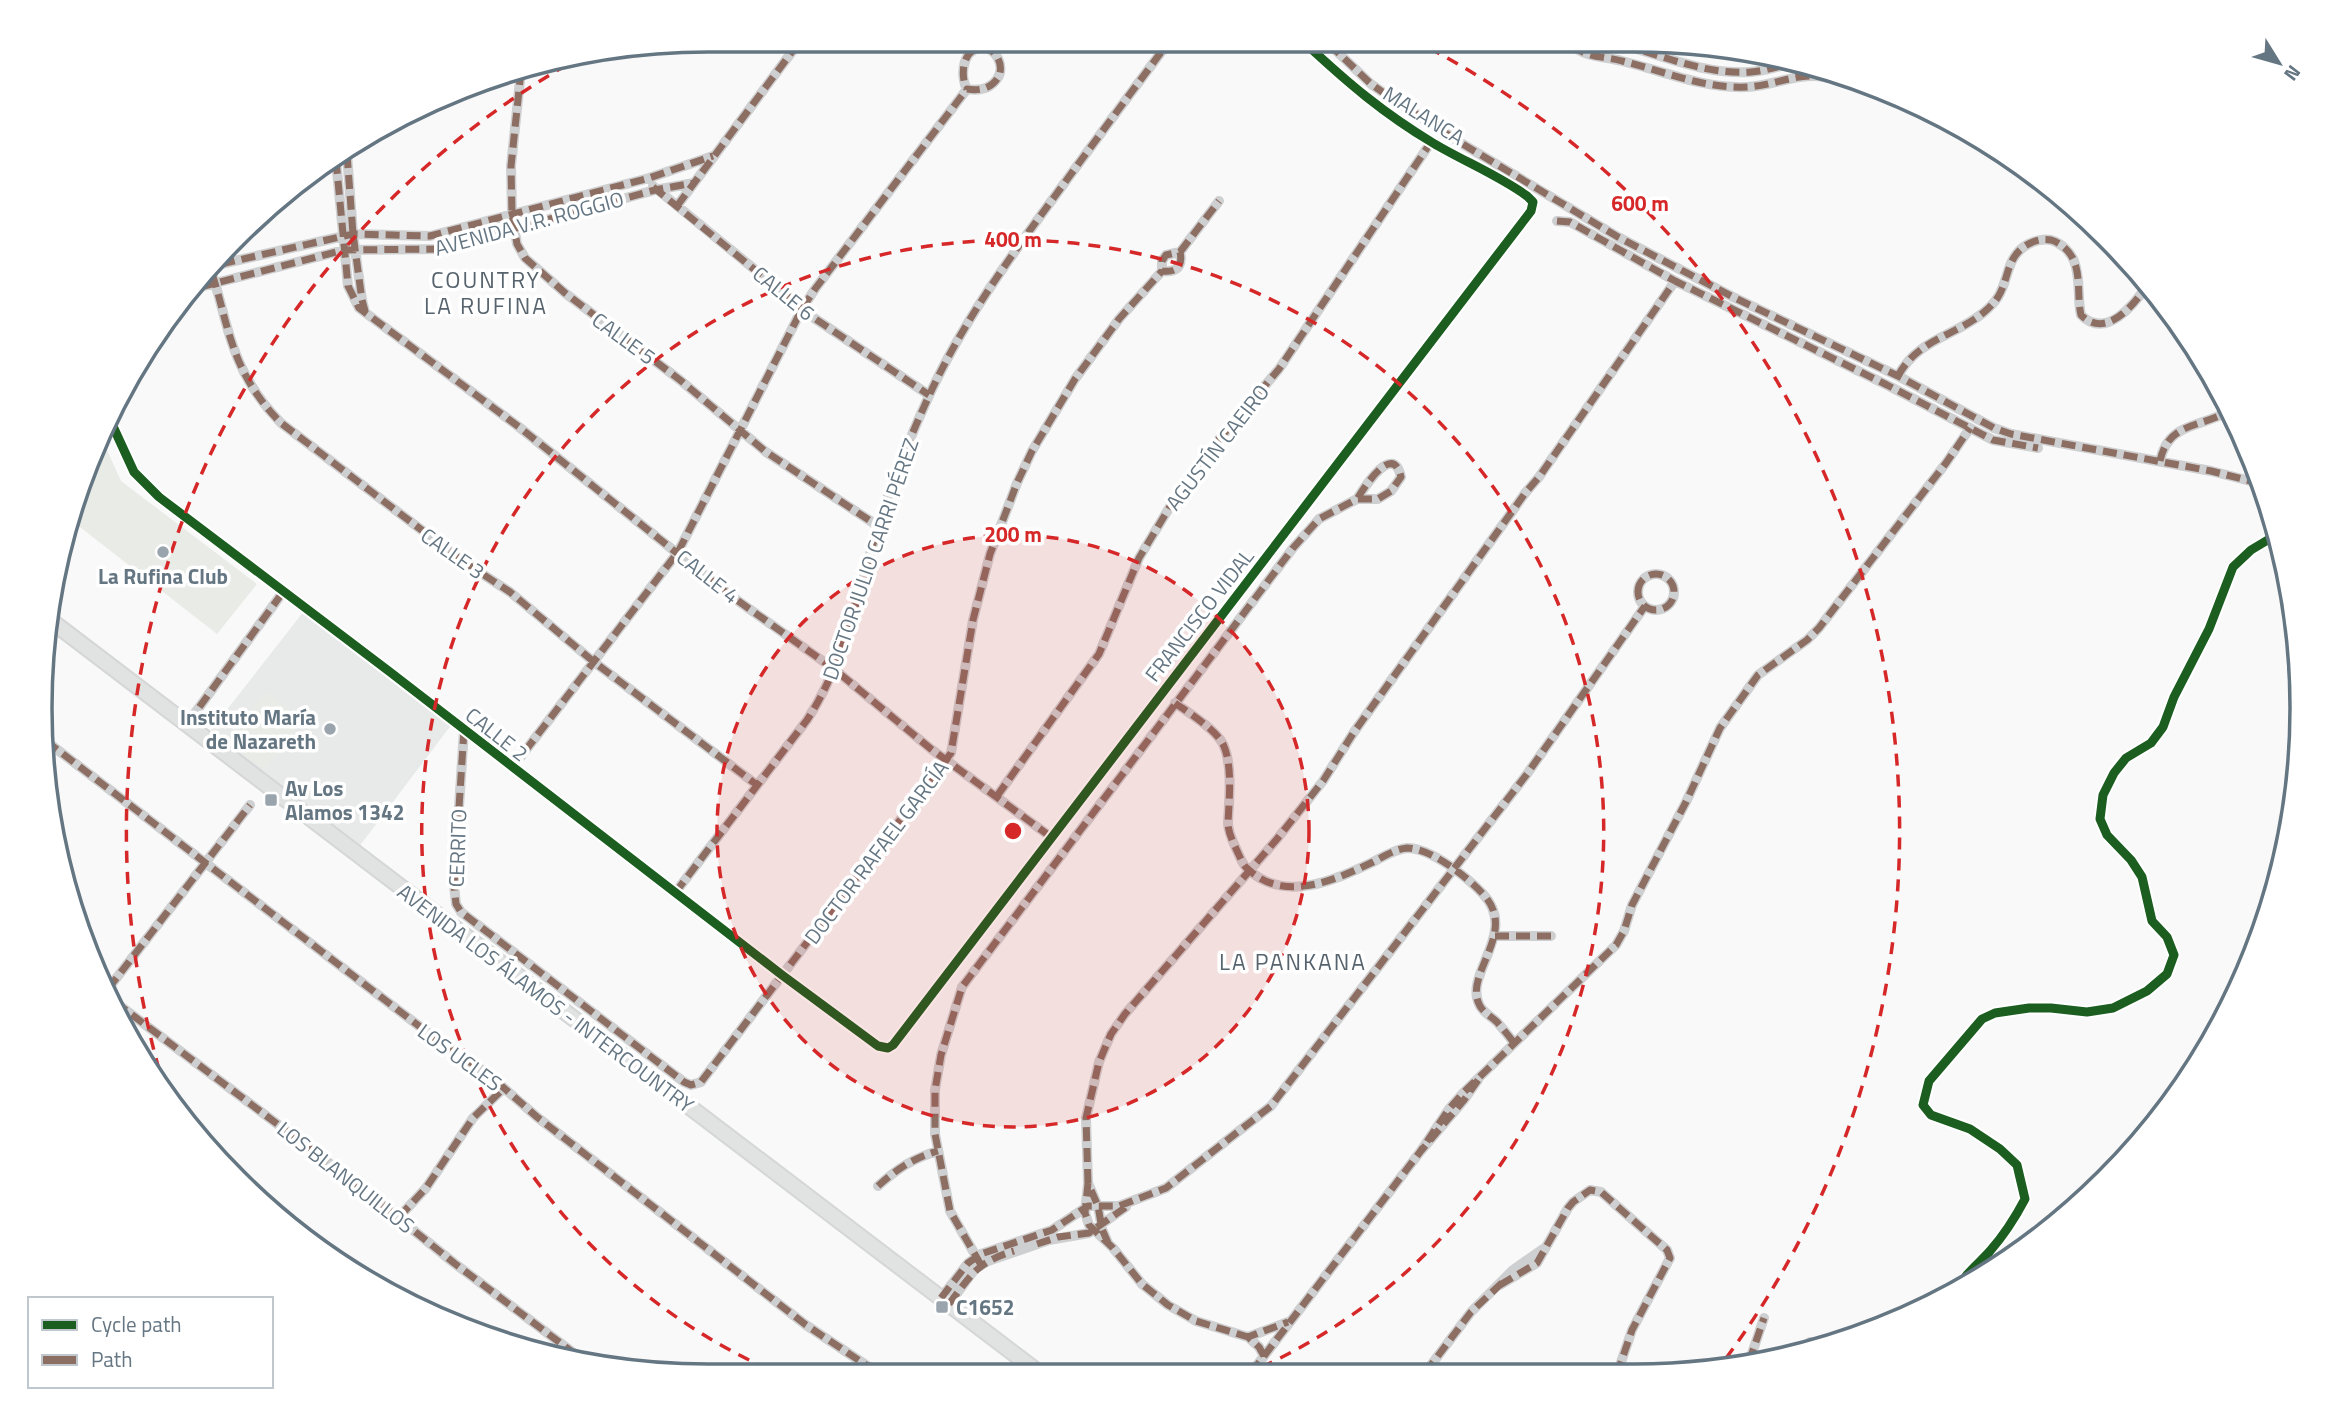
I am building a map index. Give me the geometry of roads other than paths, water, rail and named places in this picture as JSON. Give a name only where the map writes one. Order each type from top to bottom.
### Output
[{"type":"main road","name":"AVENIDA LOS ÁLAMOS - INTERCOUNTRY","points":[[58,626],[1028,1364]]},
{"type":"street","points":[[677,206],[792,52]]},
{"type":"street","name":"DOCTOR JULIO CARRI PÉREZ","points":[[675,893],[811,714],[834,669],[878,526],[904,454],[929,395],[963,329],[1004,266],[1161,52]]},
{"type":"street","name":"MALANCA","points":[[1315,52],[1367,100],[1431,142],[1522,192],[1532,202]]},
{"type":"street","points":[[1337,52],[1388,96],[1597,226],[1733,297],[1898,376],[2000,430],[2249,481]]},
{"type":"street","points":[[1582,52],[1722,86],[1748,87],[1810,77]]},
{"type":"street","points":[[1617,60],[1619,52]]},
{"type":"street","points":[[1648,53],[1726,72],[1750,72],[1765,66]]},
{"type":"street","points":[[1769,67],[1772,83]]},
{"type":"street","name":"CALLE 5","points":[[520,80],[512,156],[512,214],[513,228],[521,252],[533,266],[596,318],[680,380],[786,466],[878,526]]},
{"type":"street","points":[[512,768],[678,552],[802,309],[967,89]]},
{"type":"street","name":"AGUSTÍN CAEIRO","points":[[997,796],[1099,654],[1139,558],[1183,485],[1279,369],[1431,142]]},
{"type":"street","name":"AVENIDA V.R. ROGGIO","points":[[227,263],[347,235],[430,236],[649,178],[713,156]]},
{"type":"street","name":"CALLE 4","points":[[347,161],[347,235]]},
{"type":"street","name":"CALLE 4","points":[[337,168],[350,249],[350,293],[366,315],[519,427],[727,593],[834,669],[946,760],[1051,837]]},
{"type":"street","name":"CALLE 6","points":[[649,178],[656,190],[802,309],[929,395]]},
{"type":"street","name":"AVENIDA V.R. ROGGIO","points":[[213,278],[350,249],[439,249],[656,190],[694,183]]},
{"type":"street","name":"DOCTOR RAFAEL GARCÍA","points":[[705,1078],[946,760],[952,748],[966,654],[990,554],[1032,451],[1074,379],[1119,319],[1162,271],[1162,261],[1166,255],[1180,251],[1219,201]]},
{"type":"street","name":"FRANCISCO VIDAL","points":[[888,1048],[893,1045],[1531,211],[1532,202]]},
{"type":"street","points":[[1558,221],[1570,222],[1675,281],[1998,442],[2038,448]]},
{"type":"street","points":[[1898,376],[1905,362],[1925,345],[1966,324],[1991,306],[1999,296],[2015,254],[2032,242],[2044,239],[2054,241],[2068,252],[2077,273],[2081,315],[2092,324],[2107,323],[2116,318],[2127,310],[2141,293]]},
{"type":"street","name":"CALLE 3","points":[[213,278],[240,363],[260,401],[281,423],[461,560],[510,592],[594,662],[757,785]]},
{"type":"street","points":[[1291,1320],[1248,1336],[1196,1321],[1168,1305],[1136,1278],[1098,1228],[1087,1219],[1086,1118],[1100,1062],[1111,1034],[1125,1014],[1323,782],[1354,732],[1539,477],[1675,281]]},
{"type":"street","points":[[2161,461],[2163,449],[2173,435],[2221,416]]},
{"type":"street","points":[[1258,1364],[1478,1080],[1621,938],[1632,905],[1686,803],[1716,733],[1758,675],[1807,640],[1819,628],[1970,428]]},
{"type":"street","name":"CALLE 2","points":[[114,430],[140,480],[159,497],[782,975],[878,1046],[888,1048]]},
{"type":"street","points":[[979,1261],[950,1211],[937,1151],[934,1110],[940,1055],[962,987],[1175,703],[1310,529],[1329,513],[1357,499]]},
{"type":"street","points":[[1973,1269],[2011,1224],[2025,1199],[2017,1165],[2000,1149],[1970,1129],[1931,1115],[1923,1105],[1929,1082],[1982,1019],[2029,1008],[2087,1012],[2113,1008],[2147,991],[2166,974],[2174,955],[2166,937],[2152,921],[2142,877],[2131,860],[2107,835],[2100,819],[2103,794],[2114,772],[2126,758],[2151,743],[2163,727],[2174,697],[2209,629],[2233,567],[2251,550],[2268,540]]},
{"type":"street","points":[[187,724],[284,592]]},
{"type":"street","points":[[979,1261],[1049,1240],[1082,1236],[1098,1228],[1131,1203],[1174,1182],[1277,1100],[1455,870],[1550,742],[1645,606]]},
{"type":"street","points":[[1175,703],[1213,733],[1223,745],[1227,755],[1229,831],[1242,862],[1249,870],[1279,886],[1298,888],[1355,870],[1395,851],[1408,848],[1431,855],[1455,870],[1486,898],[1493,916],[1495,936],[1477,988],[1478,1002],[1514,1043]]},
{"type":"street","name":"CERRITO","points":[[464,730],[454,885],[456,904],[461,912],[684,1082],[696,1085],[705,1078]]},
{"type":"street","name":"LOS UCLES","points":[[54,747],[436,1040],[479,1067],[537,1117],[806,1325],[864,1364]]},
{"type":"street","points":[[113,983],[250,805]]},
{"type":"street","points":[[1495,936],[1551,936]]},
{"type":"street","name":"LOS BLANQUILLOS","points":[[127,1010],[212,1073],[567,1348]]},
{"type":"street","points":[[399,1217],[432,1180],[472,1118],[504,1088]]},
{"type":"street","points":[[878,1186],[905,1164],[919,1156],[937,1151]]},
{"type":"street","points":[[1088,1182],[1098,1206],[1098,1228]]},
{"type":"street","points":[[1432,1364],[1471,1311],[1513,1270],[1545,1247],[1573,1202],[1585,1192],[1595,1189],[1670,1254],[1669,1263],[1632,1330],[1620,1364]]},
{"type":"street","points":[[945,1301],[975,1269],[979,1261],[994,1248],[1052,1230],[1086,1207],[1112,1207],[1131,1203]]},
{"type":"street","points":[[1752,1353],[1764,1318]]},
{"type":"street","points":[[1248,1336],[1264,1356]]},
{"type":"place","name":"La Rufina Club","points":[[163,552]]},
{"type":"place","name":"Instituto María de Nazareth","points":[[330,729]]},
{"type":"place","name":"Av Los Alamos 1342","points":[[271,800]]},
{"type":"place","name":"C1652","points":[[942,1307]]},
{"type":"district","name":"COUNTRY LA RUFINA","points":[[486,292]]},
{"type":"district","name":"LA PANKANA","points":[[1293,961]]}]
